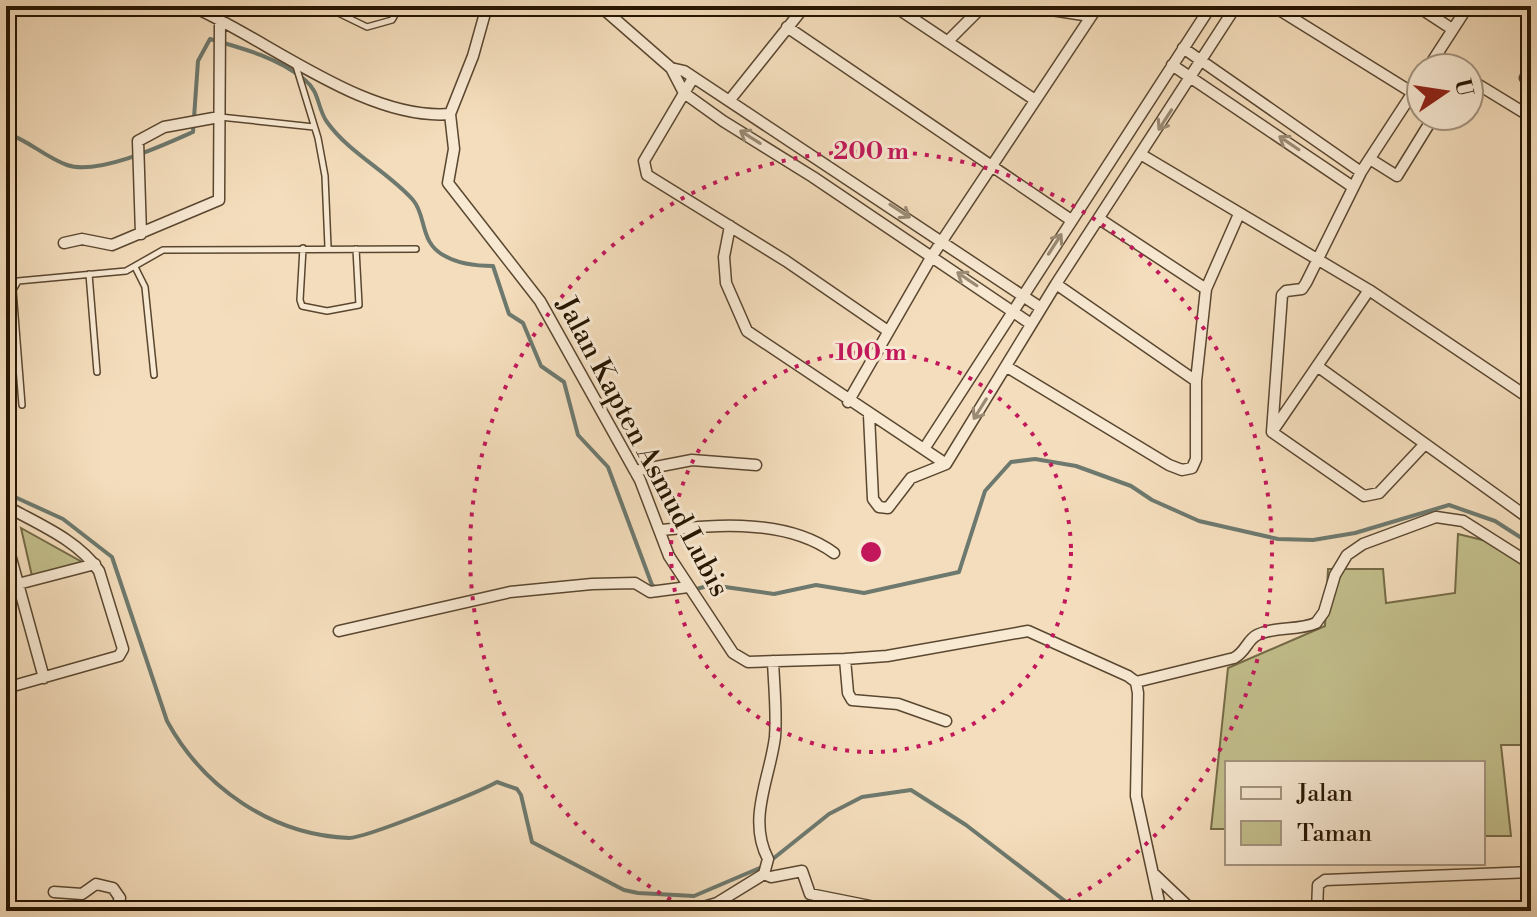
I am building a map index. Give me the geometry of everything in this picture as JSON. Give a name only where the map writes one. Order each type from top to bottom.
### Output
[{"type":"street","points":[[191,6],[220,19],[296,66],[393,106],[426,114],[450,114],[473,56],[487,6]]},
{"type":"street","points":[[600,6],[671,68],[693,78],[873,194],[1041,308]]},
{"type":"street","points":[[729,101],[805,6]]},
{"type":"street","points":[[894,6],[1035,100]]},
{"type":"street","points":[[948,41],[983,6]]},
{"type":"street","points":[[1026,6],[1090,16]]},
{"type":"street","points":[[848,402],[932,256],[1098,6]]},
{"type":"street","points":[[924,449],[1211,6]]},
{"type":"street","points":[[869,415],[871,491],[879,507],[892,505],[911,478],[946,464],[1056,284],[1101,220],[1236,6]]},
{"type":"street","points":[[1273,6],[1405,88]]},
{"type":"street","points":[[1417,6],[1452,29]]},
{"type":"street","points":[[1438,52],[1468,6]]},
{"type":"street","points":[[64,243],[82,239],[112,245],[219,200],[220,19]]},
{"type":"street","points":[[787,27],[1071,220]]},
{"type":"street","points":[[1183,48],[1361,172]]},
{"type":"street","points":[[1172,65],[1353,187]]},
{"type":"street","points":[[1525,78],[1531,67]]},
{"type":"street","points":[[671,68],[684,93],[1031,324]]},
{"type":"street","points":[[693,78],[644,161],[644,172],[888,331]]},
{"type":"street","points":[[1485,89],[1531,117]]},
{"type":"street","points":[[1272,432],[1281,299],[1286,291],[1302,289],[1361,172],[1405,105]]},
{"type":"street","name":"Jalan Kapten Asmud Lubis","points":[[450,114],[454,149],[448,183],[540,301],[635,471],[664,547],[738,658],[748,662],[887,656],[1028,631],[1115,669],[1136,682]]},
{"type":"street","points":[[141,234],[138,141],[164,127],[219,117]]},
{"type":"street","points":[[1370,159],[1397,176],[1424,132]]},
{"type":"street","points":[[1142,155],[1369,290],[1531,399]]},
{"type":"street","points":[[863,210],[873,194]]},
{"type":"street","points":[[1007,367],[1182,470],[1192,468],[1196,459],[1196,381],[1206,289],[1239,214]]},
{"type":"street","points":[[1101,220],[1206,289]]},
{"type":"street","points":[[730,226],[724,257],[726,283],[747,331],[848,402],[946,464]]},
{"type":"street","points":[[1056,284],[1196,381]]},
{"type":"street","points":[[1272,432],[1369,290]]},
{"type":"street","points":[[1317,366],[1531,520]]},
{"type":"street","points":[[1272,432],[1364,496],[1379,493],[1424,445]]},
{"type":"street","points":[[635,471],[692,460],[756,465]]},
{"type":"street","points":[[6,506],[70,543],[95,564],[123,652],[119,656],[6,688]]},
{"type":"street","points":[[1161,911],[1136,796],[1136,682],[1234,658],[1247,650],[1251,640],[1260,634],[1316,623],[1324,612],[1335,575],[1347,555],[1363,544],[1436,517],[1463,521],[1531,564]]},
{"type":"street","points":[[660,530],[720,525],[798,533],[834,553]]},
{"type":"street","points":[[6,540],[44,678]]},
{"type":"street","points":[[18,584],[95,564]]},
{"type":"street","points":[[339,631],[510,592],[592,584],[635,583],[650,592],[688,587]]},
{"type":"street","points":[[845,659],[848,693],[852,700],[898,704],[946,721]]},
{"type":"street","points":[[690,911],[717,903],[764,874],[768,859],[761,845],[761,790],[774,741],[773,661]]},
{"type":"street","points":[[764,874],[771,877],[802,871],[805,887],[813,895],[895,911]]},
{"type":"street","points":[[1151,871],[1193,911]]},
{"type":"street","points":[[1317,911],[1318,885],[1325,880],[1531,872]]},
{"type":"street","points":[[54,892],[82,894],[96,884],[113,888],[120,898],[115,911]]},
{"type":"lane","points":[[324,6],[367,27],[392,20],[400,6]]},
{"type":"lane","points":[[296,66],[325,176],[328,247]]},
{"type":"lane","points":[[219,117],[314,127]]},
{"type":"lane","points":[[303,247],[300,300],[302,306],[315,310],[359,305],[356,249]]},
{"type":"lane","points":[[22,405],[14,286],[22,280],[135,267],[163,250],[303,247],[416,249]]},
{"type":"lane","points":[[135,267],[145,287],[154,375]]},
{"type":"lane","points":[[89,274],[97,372]]},
{"type":"green space","points":[[21,528],[82,562],[32,576]]},
{"type":"green space","points":[[1458,534],[1503,545],[1531,565],[1531,745],[1501,745],[1511,836],[1485,836],[1485,761],[1225,761],[1225,829],[1211,829],[1228,668],[1325,626],[1328,569],[1383,569],[1386,603],[1455,593]]},
{"type":"waterway","points":[[6,133],[67,165],[80,167],[112,163],[193,132],[198,61],[210,39],[260,55],[295,72],[310,85],[324,117],[336,133],[413,200],[427,237],[437,251],[462,263],[493,266],[509,314],[523,323],[541,366],[564,382],[578,435],[608,467],[652,585],[658,589]]},
{"type":"waterway","points":[[693,590],[711,585],[774,594],[816,585],[864,593],[959,572],[985,491],[1011,462],[1035,459],[1076,466],[1131,486],[1152,500],[1199,521],[1278,539],[1313,540],[1355,533],[1449,505],[1495,521],[1531,544]]},
{"type":"waterway","points":[[6,493],[63,519],[112,557],[167,721],[200,767],[242,803],[267,817],[320,835],[349,838],[399,823],[497,782],[517,789],[521,795],[532,842],[624,890],[694,896],[762,867]]},
{"type":"waterway","points":[[769,862],[829,814],[862,797],[911,790],[966,825],[1078,911]]}]
